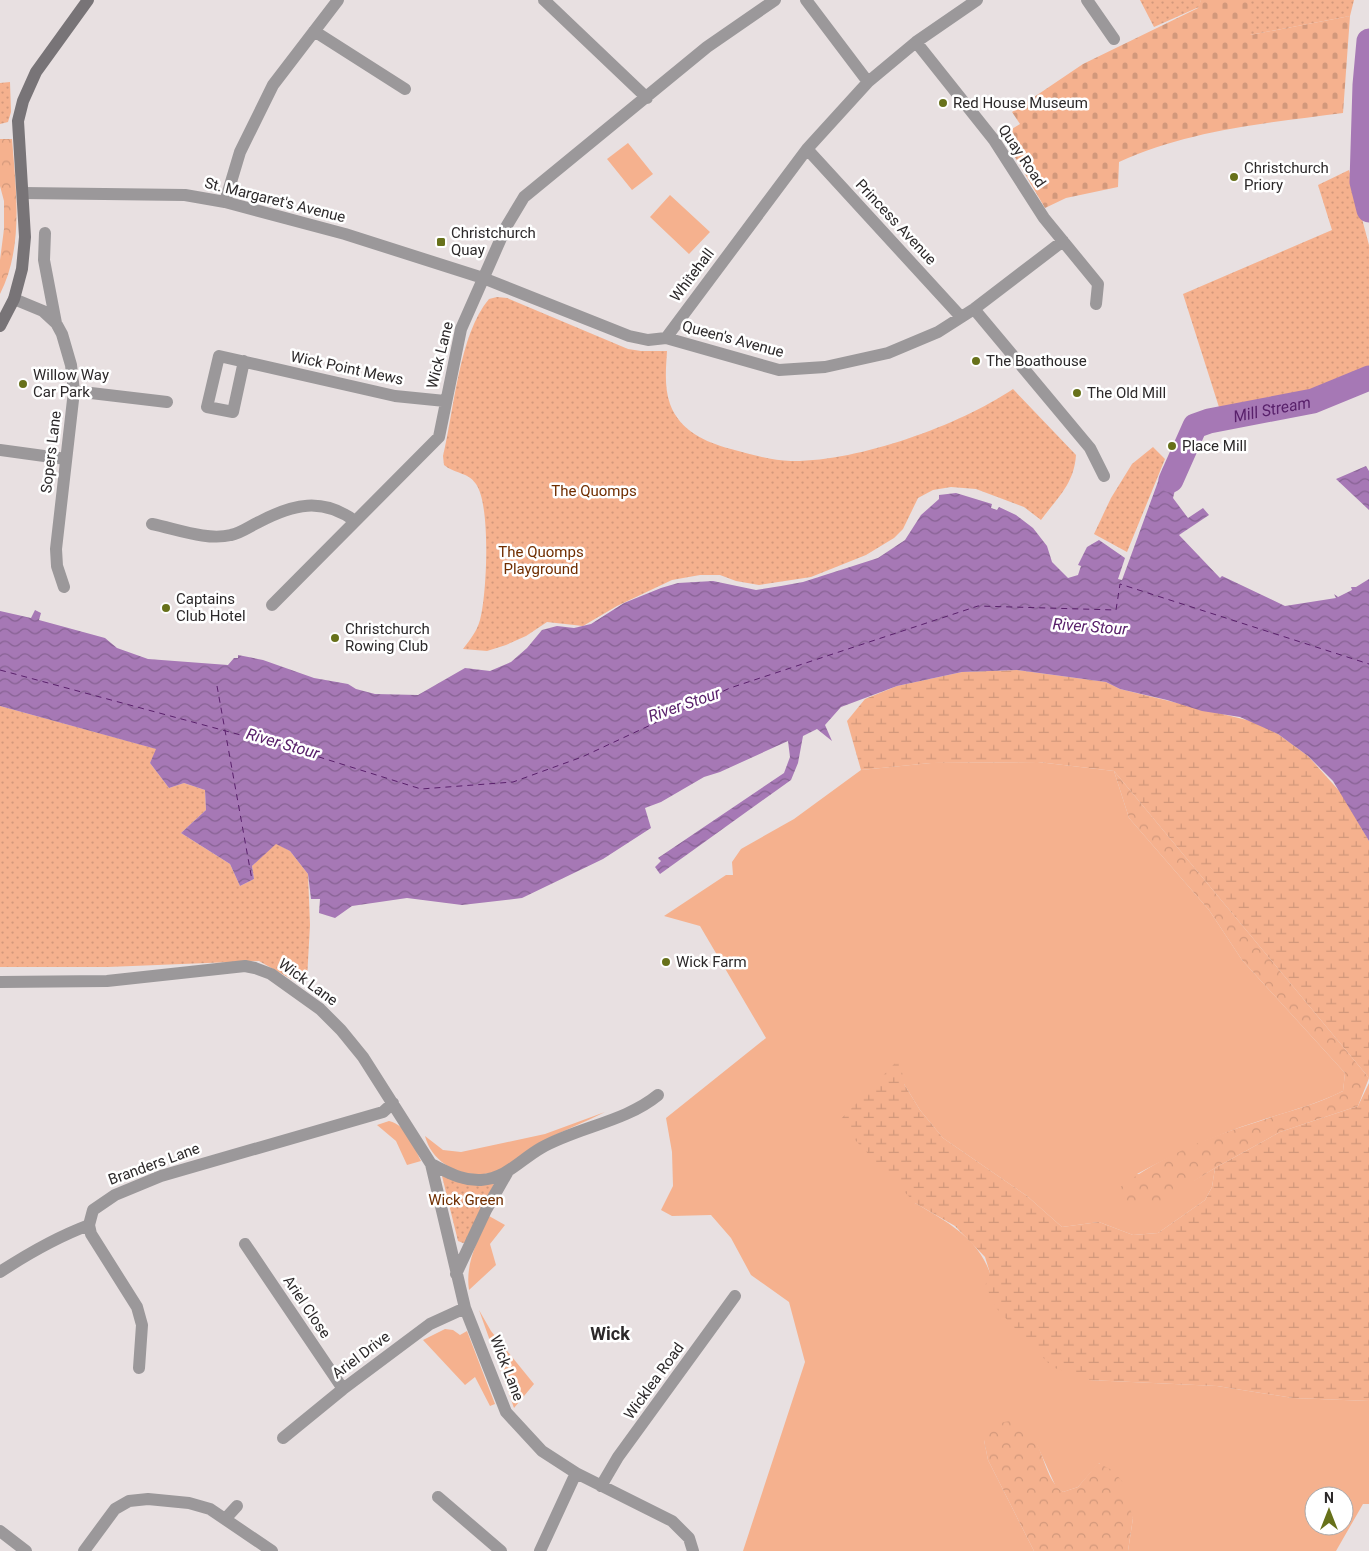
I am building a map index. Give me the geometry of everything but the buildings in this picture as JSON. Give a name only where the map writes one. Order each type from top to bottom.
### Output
[{"type":"street","points":[[0,326],[14,300],[22,269],[25,237],[18,121],[23,101],[36,72],[88,0]]},
{"type":"street","points":[[225,202],[240,152],[273,85],[338,0]]},
{"type":"street","points":[[544,0],[647,98]]},
{"type":"street","name":"Wick Lane","points":[[272,605],[438,437],[461,328],[506,227],[524,197],[546,177],[647,98],[707,48],[775,0]]},
{"type":"street","points":[[806,0],[868,82]]},
{"type":"street","name":"Whitehall","points":[[666,338],[807,149],[868,82],[916,42],[977,0]]},
{"type":"street","points":[[1087,0],[1114,39]]},
{"type":"street","points":[[314,31],[405,89]]},
{"type":"street","name":"Quay Road","points":[[916,42],[994,140],[1044,218],[1098,284],[1096,304]]},
{"type":"street","name":"Princess Avenue","points":[[807,149],[961,317]]},
{"type":"street","name":"St. Margaret's Avenue","points":[[23,193],[184,195],[225,202],[345,234],[483,278]]},
{"type":"street","name":"Sopers Lane","points":[[44,233],[44,260],[56,323],[66,346],[74,391],[56,549],[57,566],[64,587]]},
{"type":"street","points":[[961,317],[974,310],[1063,241]]},
{"type":"street","points":[[483,278],[629,336],[648,340],[666,338]]},
{"type":"street","points":[[14,300],[43,311],[56,323]]},
{"type":"street","points":[[974,310],[1090,448],[1104,476]]},
{"type":"street","name":"Queen's Avenue","points":[[666,338],[779,370],[825,367],[888,353],[938,332],[961,317]]},
{"type":"street","name":"Wick Point Mews","points":[[244,362],[394,396],[445,401]]},
{"type":"street","points":[[74,391],[167,402]]},
{"type":"street","points":[[0,450],[66,458]]},
{"type":"street","points":[[152,524],[216,537],[233,535],[274,514],[299,505],[321,506],[342,512],[355,520]]},
{"type":"street","name":"Wick Lane","points":[[0,982],[107,981],[245,966],[271,974],[332,1020],[362,1057],[431,1164],[465,1308],[506,1412],[522,1432],[542,1451],[576,1473],[672,1521],[689,1538],[693,1551]]},
{"type":"street","points":[[431,1164],[456,1177],[469,1180],[507,1173],[541,1148],[592,1125],[642,1109],[658,1095]]},
{"type":"street","name":"Branders Lane","points":[[89,1225],[93,1210],[102,1201],[161,1176],[383,1112],[393,1103]]},
{"type":"street","points":[[456,1274],[486,1210],[507,1173]]},
{"type":"street","points":[[0,1272],[30,1252],[58,1237],[89,1225],[91,1234],[136,1307],[142,1325],[139,1368]]},
{"type":"street","name":"Ariel Close","points":[[245,1244],[343,1388]]},
{"type":"street","name":"Wicklea Road","points":[[601,1486],[618,1457],[735,1296]]},
{"type":"street","name":"Ariel Drive","points":[[283,1438],[343,1388],[430,1324],[465,1308]]},
{"type":"street","points":[[540,1551],[576,1473]]},
{"type":"street","points":[[438,1497],[501,1551]]},
{"type":"street","points":[[84,1551],[115,1510],[129,1501],[148,1500],[189,1503],[210,1509],[226,1518],[272,1551]]},
{"type":"street","points":[[226,1518],[237,1506]]},
{"type":"street","points":[[0,1531],[26,1551]]},
{"type":"green space","points":[[1140,0],[1201,0],[1199,7],[1154,27]]},
{"type":"green space","points":[[1201,0],[1250,0],[1250,35],[1350,16],[1343,113],[1229,129],[1173,142],[1119,162],[1118,187],[1066,198],[1045,208],[1002,135],[1020,124],[1012,112],[1083,64],[1198,8]]},
{"type":"green space","points":[[1250,0],[1354,0],[1350,16],[1250,35]]},
{"type":"green space","points":[[10,82],[11,112],[8,122],[0,124],[0,83]]},
{"type":"green space","points":[[0,139],[12,139],[16,218],[13,257],[8,276],[0,294],[4,201],[0,186]]},
{"type":"green space","points":[[628,143],[653,174],[632,190],[607,159]]},
{"type":"green space","points":[[1349,170],[1369,245],[1369,368],[1323,390],[1225,426],[1183,294],[1332,230],[1318,185]]},
{"type":"green space","points":[[670,195],[710,232],[689,254],[650,217]]},
{"type":"green space","name":"The Quomps","points":[[497,297],[507,298],[628,349],[667,351],[667,391],[674,413],[694,434],[721,446],[784,461],[817,460],[846,455],[906,439],[936,428],[990,403],[1013,389],[1076,455],[1075,465],[1069,482],[1041,520],[1024,507],[976,489],[951,487],[933,490],[918,498],[903,529],[894,538],[866,555],[811,577],[759,585],[736,581],[720,575],[700,575],[672,580],[617,606],[583,626],[547,622],[526,636],[506,645],[487,651],[463,649],[471,639],[480,620],[486,571],[486,529],[481,495],[476,484],[469,477],[444,465],[443,456],[464,352],[479,314],[489,299]]},
{"type":"green space","points":[[1153,447],[1165,459],[1127,552],[1094,534],[1111,498],[1132,464]]},
{"type":"green space","points":[[1017,670],[1106,682],[1120,689],[1255,722],[1278,734],[1308,756],[1342,794],[1369,841],[1369,1078],[1114,771],[1038,762],[931,763],[861,770],[847,721],[865,699],[897,686],[962,672]]},
{"type":"green space","points":[[0,706],[157,749],[150,763],[169,788],[184,783],[205,790],[206,810],[181,833],[230,864],[240,886],[254,879],[252,866],[276,843],[290,851],[308,874],[310,925],[307,979],[298,983],[259,961],[108,967],[0,967]]},
{"type":"green space","points":[[1038,762],[1114,771],[1129,818],[1209,910],[1242,960],[1345,1073],[1343,1091],[1211,1139],[1137,1174],[1193,1181],[1215,1168],[1212,1187],[1205,1200],[1158,1233],[1133,1235],[1099,1222],[1062,1227],[1027,1196],[943,1138],[920,1110],[904,1084],[915,1203],[949,1224],[969,1240],[985,1261],[990,1273],[1089,1380],[1217,1386],[1293,1398],[1369,1401],[1369,1504],[1363,1504],[1354,1520],[1354,1486],[1304,1486],[1304,1536],[1345,1536],[1336,1551],[1128,1551],[1133,1518],[1099,1463],[1078,1487],[1063,1492],[1056,1487],[1037,1445],[984,1440],[988,1460],[1034,1551],[743,1551],[805,1362],[789,1302],[751,1275],[731,1238],[711,1215],[672,1216],[661,1210],[673,1186],[672,1152],[666,1118],[766,1038],[700,926],[664,916],[726,875],[733,875],[732,862],[741,849],[794,819],[861,770],[931,763]]},
{"type":"green space","points":[[1114,771],[1369,1078],[1358,1106],[1280,1132],[1215,1168],[1157,1204],[1120,1204],[1110,1195],[1144,1171],[1180,1151],[1343,1091],[1345,1073],[1242,960],[1209,910],[1129,818]]},
{"type":"green space","points":[[900,1058],[904,1084],[920,1110],[943,1138],[1027,1196],[1062,1227],[1099,1222],[1133,1235],[1158,1233],[1205,1200],[1212,1187],[1215,1168],[1280,1132],[1358,1106],[1369,1083],[1369,1401],[1293,1398],[1217,1386],[1089,1380],[1052,1367],[997,1309],[985,1286],[990,1273],[985,1257],[955,1226],[915,1203],[838,1122]]},
{"type":"green space","points":[[605,1112],[539,1143],[507,1166],[490,1173],[478,1174],[455,1170],[436,1157],[429,1147],[425,1136],[443,1150],[461,1152],[545,1134]]},
{"type":"green space","points":[[389,1121],[396,1123],[405,1132],[421,1161],[407,1165],[396,1141],[377,1125]]},
{"type":"green space","name":"Wick Green","points":[[442,1176],[494,1184],[466,1242],[458,1241]]},
{"type":"green space","points":[[489,1216],[505,1225],[490,1244],[496,1265],[469,1290],[468,1280],[471,1261]]},
{"type":"green space","points":[[479,1310],[491,1331],[534,1384],[514,1408]]},
{"type":"green space","points":[[445,1329],[453,1330],[460,1335],[467,1331],[495,1404],[490,1406],[475,1377],[465,1385],[423,1340]]},
{"type":"green space","points":[[1015,1420],[1032,1433],[1050,1476],[1063,1492],[1078,1487],[1098,1463],[1112,1470],[1122,1481],[1133,1518],[1128,1551],[1034,1551],[988,1460],[984,1440],[999,1423]]},
{"type":"water","name":"River Stour","points":[[1183,447],[1189,450],[1182,462],[1173,498],[1188,518],[1203,508],[1209,515],[1179,535],[1220,578],[1222,576],[1285,606],[1336,598],[1334,594],[1338,597],[1352,590],[1351,587],[1356,587],[1369,579],[1369,841],[1333,781],[1308,756],[1278,734],[1240,717],[1202,711],[1167,700],[1120,689],[1106,682],[1017,670],[962,672],[897,686],[841,707],[825,725],[832,741],[817,729],[803,736],[798,763],[791,780],[660,874],[655,867],[661,861],[658,858],[784,773],[790,757],[788,741],[720,772],[704,777],[661,802],[645,808],[651,828],[603,859],[522,898],[462,905],[407,898],[352,906],[335,918],[319,913],[320,899],[311,899],[308,874],[290,851],[276,844],[252,866],[254,879],[240,886],[230,864],[181,833],[206,810],[205,790],[184,783],[169,788],[150,763],[156,749],[0,706],[0,611],[31,618],[35,610],[41,613],[39,620],[105,638],[117,648],[148,659],[228,665],[234,658],[238,658],[238,655],[263,660],[314,678],[348,684],[356,689],[375,694],[418,695],[465,668],[490,671],[511,662],[527,648],[542,630],[557,626],[574,628],[591,624],[624,603],[661,588],[678,583],[713,581],[756,590],[803,582],[878,558],[905,540],[921,515],[939,499],[939,495],[956,493],[992,504],[991,508],[997,510],[999,507],[1016,515],[1033,528],[1047,546],[1052,562],[1068,578],[1078,575],[1081,566],[1078,565],[1087,547],[1099,540],[1125,558],[1118,579],[1122,580],[1163,468],[1172,454],[1175,456],[1170,473],[1172,473]]},
{"type":"water","points":[[1366,466],[1369,471],[1369,510],[1336,479]]},
{"type":"waterway","name":"Mill Stream","points":[[1369,41],[1365,85],[1362,182],[1369,210]]},
{"type":"waterway","name":"Mill Stream","points":[[1171,480],[1195,426],[1209,421],[1313,401],[1369,378]]},
{"type":"ferry route","points":[[0,670],[300,751],[421,789],[513,782],[582,757],[730,688],[978,606],[1116,610],[1120,584],[1369,664]]},
{"type":"ferry route","points":[[217,686],[252,880]]},
{"type":"place","name":"Red House Museum","points":[[943,103]]},
{"type":"place","name":"Christchurch Priory","points":[[1234,177]]},
{"type":"place","name":"Christchurch Quay","points":[[441,242]]},
{"type":"place","name":"The Boathouse","points":[[976,361]]},
{"type":"place","name":"Willow Way Car Park","points":[[23,384]]},
{"type":"place","name":"The Old Mill","points":[[1077,393]]},
{"type":"place","name":"Place Mill","points":[[1172,446]]},
{"type":"place","name":"Captains Club Hotel","points":[[166,608]]},
{"type":"place","name":"Christchurch Rowing Club","points":[[335,638]]},
{"type":"place","name":"Wick Farm","points":[[666,962]]},
{"type":"district","name":"Wick","points":[[610,1334]]},
{"type":"park label","name":"The Quomps Playground","points":[[541,560]]}]
